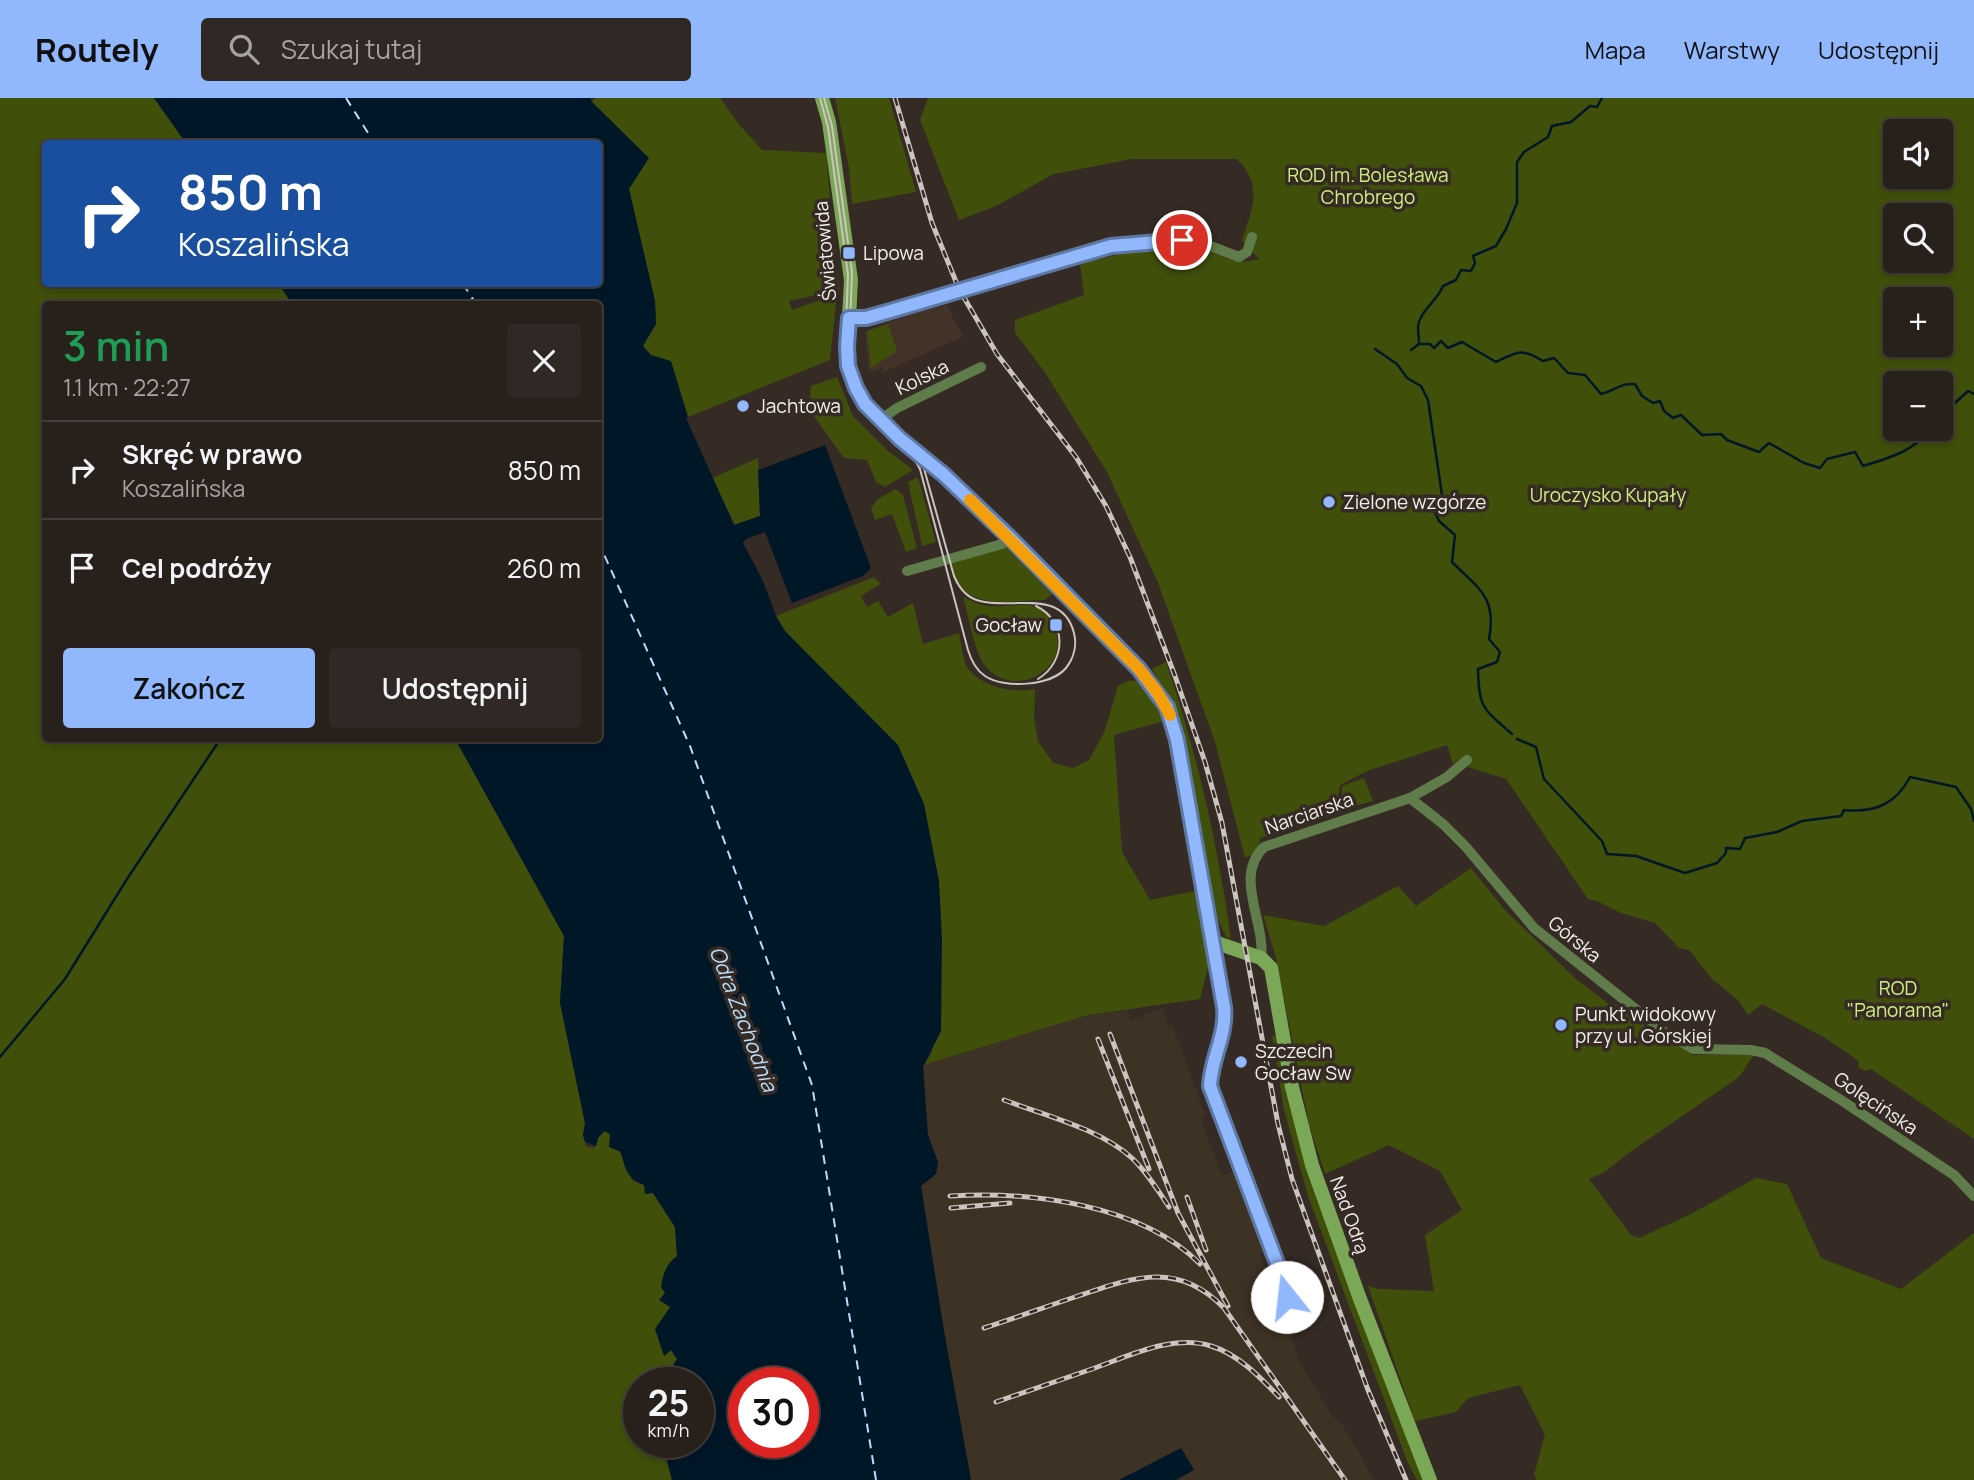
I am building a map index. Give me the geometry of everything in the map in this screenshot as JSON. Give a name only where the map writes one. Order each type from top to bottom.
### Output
[{"type":"street","name":"Światowida","points":[[822,98],[829,122],[849,268],[849,318]]},
{"type":"street","points":[[1252,237],[1247,252],[1239,257],[1200,242],[1182,240],[1111,246],[866,318],[849,318],[847,354],[851,377],[863,401],[880,420],[1009,537],[1139,669],[1167,707],[1177,740],[1214,942],[1225,1026],[1210,1086],[1280,1271],[1287,1297],[1285,1307]]},
{"type":"street","name":"Kolska","points":[[880,420],[897,408],[981,368]]},
{"type":"street","points":[[907,571],[1002,544],[1009,537]]},
{"type":"street","name":"Narciarska","points":[[1261,958],[1261,940],[1250,879],[1259,852],[1264,847],[1410,798],[1447,776],[1467,760]]},
{"type":"street","name":"Górska","points":[[1410,798],[1443,824],[1466,847],[1534,928],[1667,1034],[1693,1049],[1751,1050]]},
{"type":"street","points":[[1214,942],[1261,958]]},
{"type":"street","name":"Nad Odrą","points":[[1261,958],[1268,963],[1272,971],[1296,1105],[1320,1188],[1430,1480]]},
{"type":"street","name":"Golęcińska","points":[[1751,1050],[1765,1054],[1841,1100],[1954,1175],[1974,1196]]},
{"type":"shaded area","points":[[948,305],[964,336],[884,372],[882,368],[869,373],[865,331],[924,310]]},
{"type":"shaded area","points":[[1162,1008],[1169,1027],[1173,1026],[1206,1116],[1201,1119],[1222,1175],[1235,1171],[1265,1250],[1259,1253],[1282,1303],[1275,1306],[1275,1311],[1282,1319],[1288,1314],[1286,1319],[1299,1361],[1333,1417],[1340,1421],[1373,1480],[1176,1480],[1194,1469],[1181,1448],[1119,1480],[971,1480],[921,1186],[936,1174],[938,1162],[928,1135],[923,1067],[1088,1015],[1127,1010],[1131,1020]]},
{"type":"green space","points":[[0,98],[154,98],[184,140],[42,140],[42,287],[281,287],[290,301],[42,301],[42,742],[458,742],[564,936],[560,1003],[585,1123],[583,1135],[586,1146],[596,1146],[598,1138],[605,1131],[610,1135],[633,1181],[644,1185],[653,1193],[675,1227],[677,1256],[665,1293],[670,1307],[664,1356],[671,1350],[677,1359],[672,1367],[623,1367],[623,1458],[666,1458],[672,1480],[0,1480]]},
{"type":"green space","points":[[596,98],[720,98],[762,150],[826,153],[839,290],[789,301],[792,310],[837,294],[830,360],[688,417],[683,401],[642,346],[656,324],[655,301],[629,189],[592,102]]},
{"type":"green space","points":[[835,98],[889,98],[916,192],[852,204],[849,168]]},
{"type":"green space","name":"Uroczysko Kupały","points":[[928,98],[1974,98],[1974,1139],[1871,1069],[1865,1071],[1858,1067],[1859,1061],[1825,1038],[1762,1004],[1748,1015],[1738,1000],[1712,979],[1689,950],[1679,948],[1655,923],[1588,899],[1506,779],[1468,767],[1467,755],[1453,764],[1447,745],[1367,771],[1340,785],[1335,815],[1260,838],[1259,852],[1245,858],[1215,742],[1158,583],[1107,472],[1044,371],[1015,333],[1015,320],[1084,295],[1080,264],[1095,260],[1166,248],[1197,249],[1240,261],[1259,259],[1242,241],[1252,208],[1251,179],[1237,159],[1132,159],[1054,174],[996,206],[959,220],[920,120]]},
{"type":"green space","points":[[888,324],[897,351],[871,368],[867,331]]},
{"type":"green space","points":[[837,377],[853,416],[888,451],[913,470],[885,487],[876,482],[867,460],[844,458],[809,409],[811,386]]},
{"type":"green space","points":[[758,458],[760,516],[735,525],[712,478]]},
{"type":"green space","points":[[918,477],[936,542],[922,546],[908,482]]},
{"type":"green space","points":[[896,489],[903,495],[917,548],[906,552],[892,514],[875,520],[871,508],[878,499]]},
{"type":"green space","points":[[1006,547],[1052,594],[1045,600],[987,600],[967,592],[959,584],[951,563]]},
{"type":"green space","points":[[874,577],[881,584],[861,596],[867,607],[878,601],[888,617],[913,603],[923,644],[959,633],[965,662],[976,676],[1000,688],[1035,689],[1034,718],[1038,741],[1053,763],[1073,768],[1089,760],[1104,733],[1118,686],[1135,681],[1149,693],[1164,721],[1114,735],[1122,852],[1150,900],[1195,891],[1209,964],[1200,999],[1088,1015],[923,1067],[932,1052],[785,632],[776,616]]},
{"type":"green space","points":[[963,597],[985,605],[1029,605],[1043,612],[1053,624],[1058,642],[1055,656],[1048,667],[1038,675],[1012,681],[998,677],[987,668],[975,644]]},
{"type":"green space","points":[[1166,662],[1205,799],[1231,939],[1226,937],[1214,911],[1179,721],[1172,702],[1152,669]]},
{"type":"green space","points":[[1364,778],[1373,801],[1341,810],[1342,786]]},
{"type":"green space","points":[[1471,868],[1504,909],[1576,979],[1613,1007],[1616,1005],[1693,1055],[1754,1055],[1739,1077],[1605,1172],[1589,1179],[1631,1235],[1639,1238],[1689,1215],[1756,1178],[1787,1184],[1821,1258],[1901,1289],[1974,1233],[1974,1480],[1537,1480],[1534,1475],[1545,1435],[1520,1385],[1468,1398],[1456,1412],[1415,1421],[1368,1286],[1379,1289],[1434,1291],[1425,1235],[1462,1210],[1440,1171],[1389,1145],[1325,1174],[1309,1124],[1275,954],[1263,915],[1324,926],[1398,886],[1416,906]]},
{"type":"green space","points":[[1272,1035],[1276,1036],[1315,1190],[1331,1238],[1424,1480],[1417,1480],[1407,1461],[1308,1196],[1284,1110]]},
{"type":"water","name":"Odra Zachodnia","points":[[154,98],[590,98],[649,158],[629,189],[655,301],[656,324],[643,346],[651,355],[671,361],[688,417],[686,418],[734,525],[760,516],[758,470],[825,445],[871,568],[863,576],[792,603],[765,532],[746,539],[743,543],[785,631],[898,745],[924,804],[939,881],[942,939],[941,1031],[923,1067],[928,1135],[938,1162],[936,1174],[921,1186],[971,1480],[672,1480],[666,1458],[714,1458],[714,1367],[672,1367],[677,1359],[671,1350],[664,1356],[655,1329],[670,1307],[659,1300],[665,1293],[661,1287],[666,1270],[677,1256],[675,1227],[653,1193],[645,1194],[644,1185],[630,1176],[621,1152],[609,1147],[610,1134],[604,1131],[596,1146],[585,1142],[585,1123],[560,1003],[564,936],[458,744],[602,742],[602,301],[290,301],[281,287],[602,287],[602,140],[184,140]]},
{"type":"water","points":[[1181,1448],[1194,1470],[1176,1480],[1119,1480]]},
{"type":"waterway","points":[[1419,344],[1419,321],[1443,286],[1456,280],[1461,270],[1471,271],[1475,263],[1473,256],[1496,246],[1506,229],[1517,203],[1517,162],[1524,152],[1548,137],[1552,126],[1571,122],[1590,106],[1597,107],[1602,98]]},
{"type":"waterway","points":[[1411,350],[1419,344],[1430,344],[1434,348],[1441,341],[1448,348],[1462,342],[1496,362],[1520,353],[1530,354],[1543,361],[1554,358],[1568,373],[1585,375],[1601,394],[1635,384],[1642,396],[1653,403],[1660,401],[1664,411],[1673,418],[1681,415],[1702,435],[1721,434],[1727,440],[1759,452],[1769,443],[1804,463],[1820,468],[1827,459],[1855,452],[1863,466],[1900,453],[1920,441]]},
{"type":"waterway","points":[[1375,349],[1397,364],[1407,378],[1421,386],[1428,400],[1442,495],[1433,508],[1439,521],[1455,535],[1452,562],[1478,587],[1488,603],[1491,625],[1489,639],[1500,652],[1497,662],[1478,669],[1481,700],[1488,712],[1512,734]]},
{"type":"waterway","points":[[1953,405],[1968,391],[1974,394]]},
{"type":"waterway","points":[[1517,739],[1536,747],[1544,779],[1602,841],[1607,854],[1636,856],[1685,873],[1717,863],[1726,853],[1726,848],[1740,849],[1745,838],[1777,832],[1802,821],[1841,816],[1844,810],[1865,810],[1883,805],[1898,794],[1910,777],[1956,787],[1971,809],[1974,821]]},
{"type":"waterway","points":[[0,1057],[65,979],[127,879],[218,742]]},
{"type":"ferry route","points":[[346,98],[372,140]]},
{"type":"ferry route","points":[[465,287],[474,301]]},
{"type":"ferry route","points":[[602,550],[690,746],[812,1085],[876,1480]]},
{"type":"tram line","points":[[820,98],[828,127],[848,275],[845,350],[847,369],[854,389],[863,405],[910,452],[920,469],[968,650],[976,668],[985,676],[1004,683],[1027,684],[1050,679],[1066,668],[1073,656],[1075,638],[1068,619],[1059,610],[1047,605],[993,603],[975,600],[964,592],[954,576],[923,465],[911,448],[867,403],[852,372],[849,350],[852,272],[832,126],[824,98]]},
{"type":"tram line","points":[[1036,606],[1053,621],[1059,641],[1054,662],[1038,679]]},
{"type":"railway","points":[[895,98],[932,223],[959,289],[997,354],[1076,457],[1106,506],[1130,557],[1175,676],[1205,762],[1222,823],[1278,1124],[1292,1179],[1368,1390],[1406,1480]]},
{"type":"railway","points":[[1110,1034],[1178,1213],[1228,1306]]},
{"type":"railway","points":[[1098,1039],[1149,1169]]},
{"type":"railway","points":[[1004,1100],[1089,1131],[1120,1148],[1143,1170],[1169,1207]]},
{"type":"railway","points":[[950,1196],[1015,1196],[1083,1206],[1147,1227],[1176,1244],[1200,1264]]},
{"type":"railway","points":[[1187,1197],[1206,1250]]},
{"type":"railway","points":[[951,1208],[1010,1203]]},
{"type":"railway","points":[[984,1328],[1134,1279],[1171,1278],[1189,1283],[1224,1308],[1345,1480]]},
{"type":"railway","points":[[996,1402],[1151,1348],[1181,1343],[1196,1343],[1221,1350],[1239,1360],[1279,1397]]},
{"type":"slow traffic","points":[[970,500],[1139,669],[1164,702],[1170,715]]},
{"type":"place","name":"Lipowa","points":[[849,253]]},
{"type":"place","name":"Jachtowa","points":[[743,406]]},
{"type":"place","name":"Zielone wzgórze","points":[[1329,502]]},
{"type":"place","name":"Gocław","points":[[1056,625]]},
{"type":"place","name":"Punkt widokowy przy ul. Górskiej","points":[[1561,1025]]},
{"type":"place","name":"Szczecin Gocław Sw","points":[[1241,1062]]},
{"type":"route","points":[[1182,240],[1111,246],[866,318],[849,318],[847,357],[856,388],[871,412],[953,484],[1039,567],[1143,673],[1169,712],[1177,740],[1204,884],[1224,1007],[1225,1026],[1210,1086],[1280,1271],[1287,1297]]},
{"type":"park label","name":"ROD im. Bolesława Chrobrego","points":[[1368,186]]},
{"type":"park label","name":"ROD \"Panorama\"","points":[[1898,999]]}]
